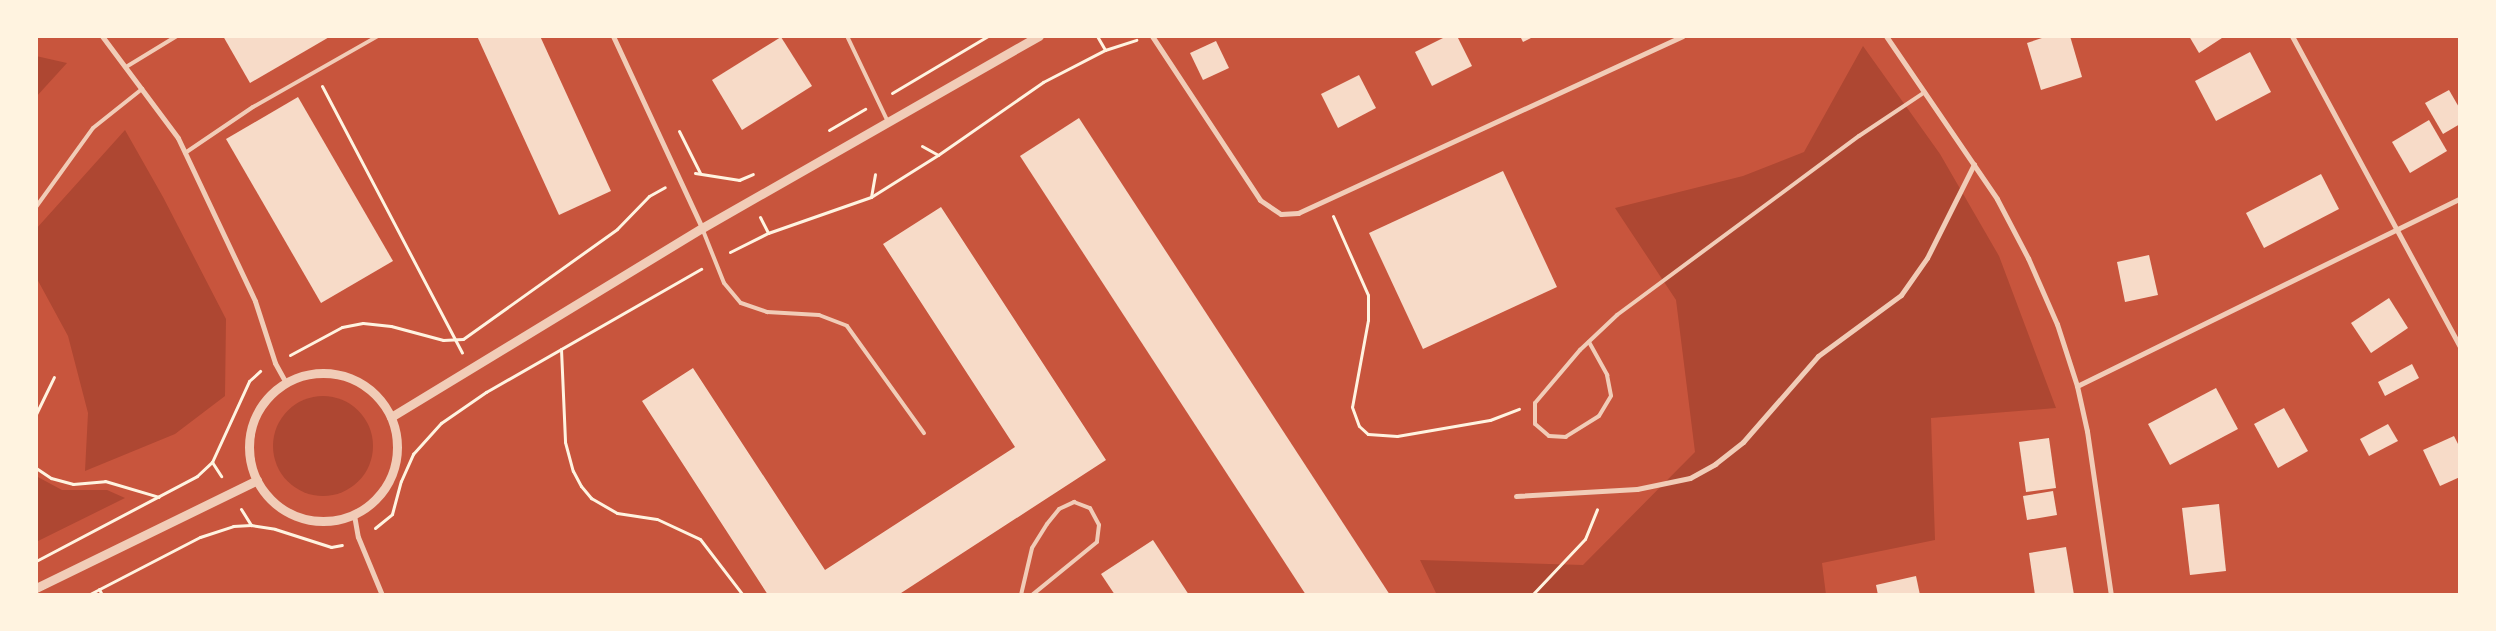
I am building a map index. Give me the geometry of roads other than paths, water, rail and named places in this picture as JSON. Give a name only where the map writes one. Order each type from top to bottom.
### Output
[{"type":"street","points":[[102,36],[126,66],[185,153],[255,301],[275,363],[286,383]]},
{"type":"street","points":[[613,36],[702,228]]},
{"type":"street","points":[[391,417],[702,228],[1039,36]]},
{"type":"street","points":[[1152,36],[1260,200],[1281,214],[1298,212],[1682,36]]},
{"type":"street","points":[[1886,36],[1974,164],[2028,258],[2057,324],[2077,386],[2111,595]]},
{"type":"street","points":[[2292,36],[2460,347]]},
{"type":"street","points":[[1516,496],[1637,489],[1690,478],[1743,442],[1818,356],[1901,296],[1927,258],[1974,164]]},
{"type":"street","points":[[2077,386],[2460,198]]},
{"type":"street","points":[[315,373],[346,376],[373,392],[391,417],[398,449],[390,481],[380,495],[354,515],[317,521],[298,517],[268,495],[257,480],[251,462],[252,426],[265,401],[286,383],[315,373]]},
{"type":"street","points":[[36,588],[257,480]]},
{"type":"street","points":[[354,515],[358,537],[382,595]]},
{"type":"lane","points":[[126,66],[177,36]]},
{"type":"lane","points":[[185,153],[253,107],[378,36]]},
{"type":"lane","points":[[847,36],[876,102],[888,122]]},
{"type":"lane","points":[[36,208],[94,128],[142,89]]},
{"type":"lane","points":[[1589,342],[1607,375],[1611,396],[1600,416],[1566,437],[1549,436],[1535,424],[1535,403],[1589,342],[1617,315],[1727,232],[1925,92]]},
{"type":"lane","points":[[702,228],[714,261],[732,294],[753,309],[819,316],[847,326],[924,433]]},
{"type":"lane","points":[[1021,595],[1032,548],[1047,524],[1059,510],[1074,502],[1090,508],[1100,525],[1097,542],[1032,595]]}]
